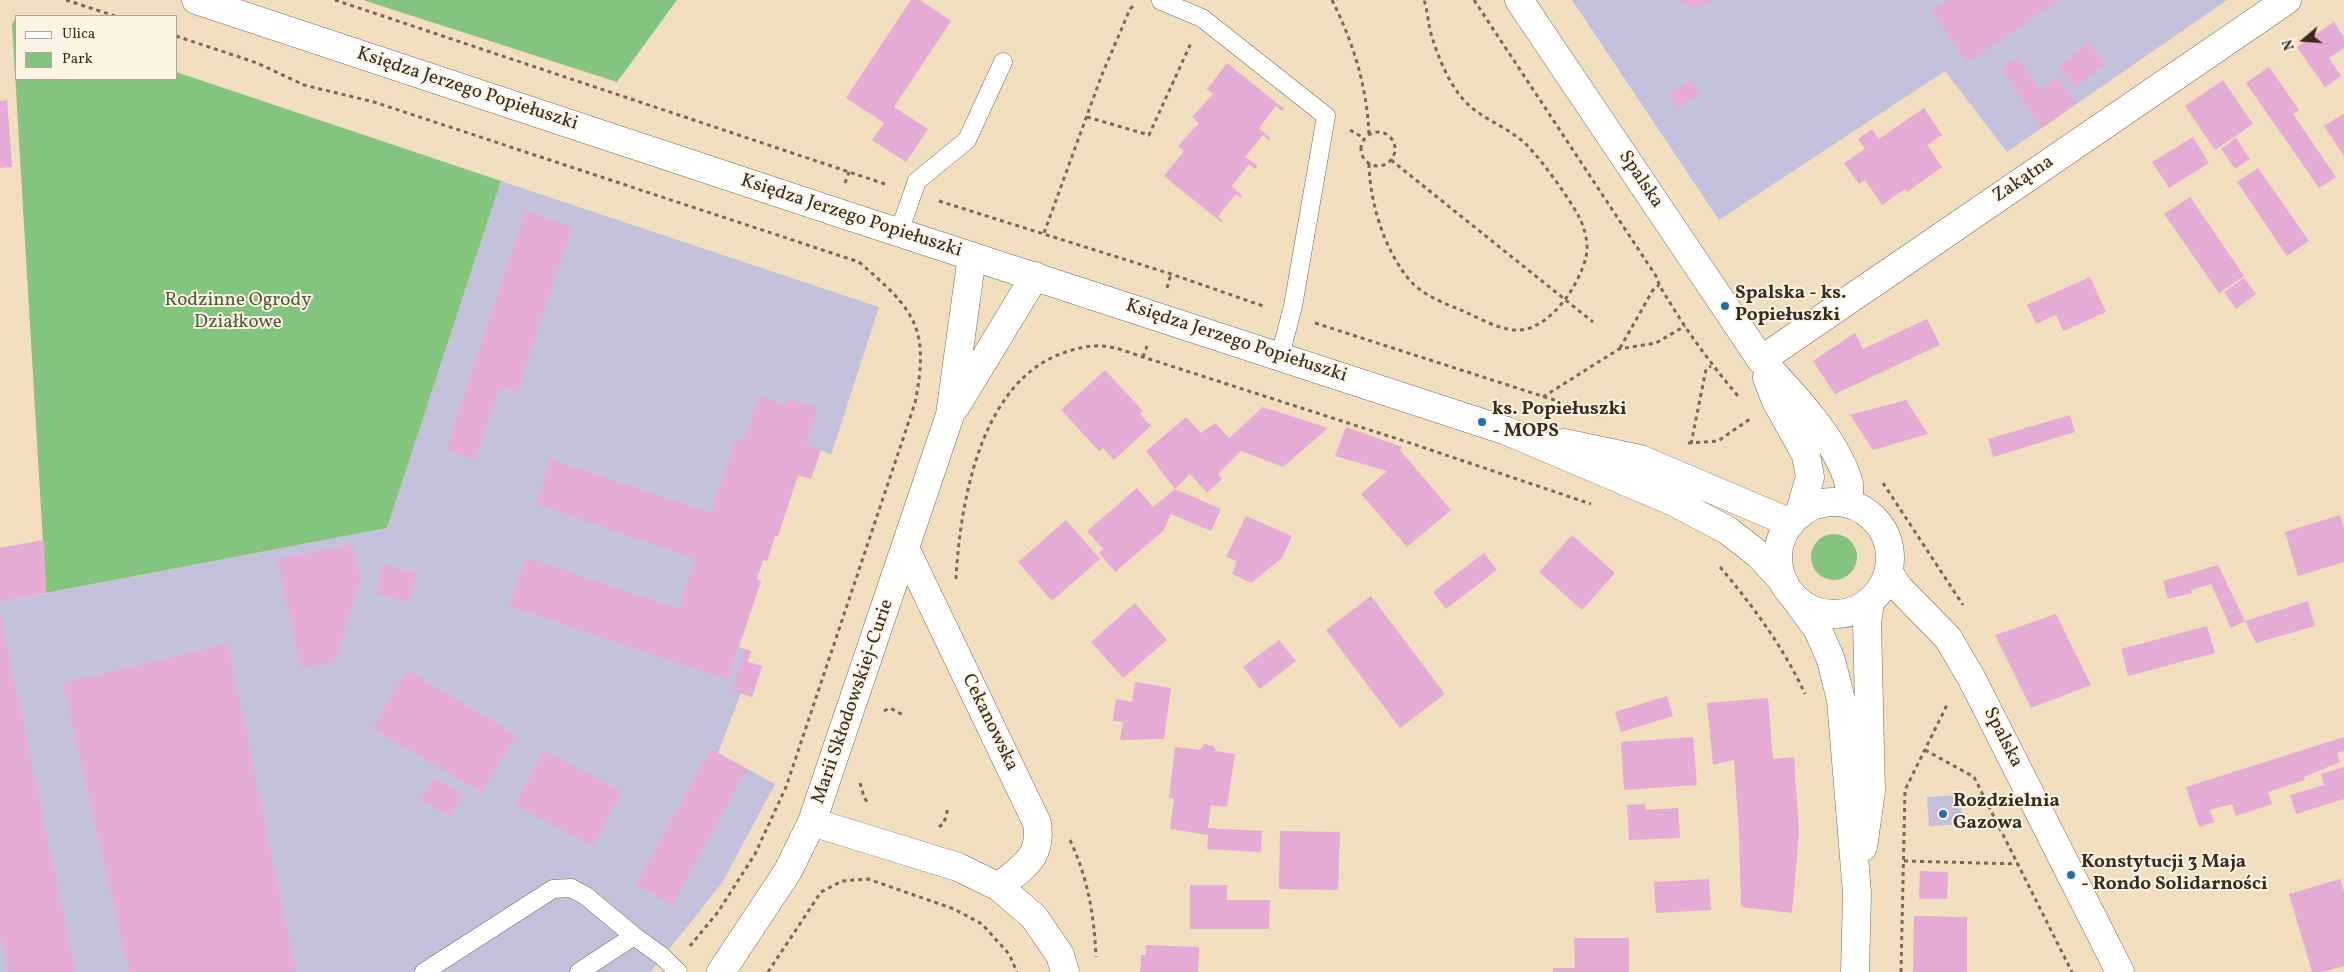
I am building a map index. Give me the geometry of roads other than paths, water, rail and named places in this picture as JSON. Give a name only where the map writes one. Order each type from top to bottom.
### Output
[{"type":"street","name":"Księdza Jerzego Popiełuszki","points":[[196,0],[1507,430],[1674,502],[1727,530],[1758,554],[1789,590]]},
{"type":"street","name":"Spalska","points":[[1519,0],[1760,360],[1790,391],[1838,456],[1849,486],[1848,504]]},
{"type":"street","name":"Zakątna","points":[[1760,360],[2287,0]]},
{"type":"street","name":"Marii Skłodowskiej-Curie","points":[[721,972],[788,872],[812,822],[906,550],[950,415],[972,256]]},
{"type":"street","name":"Marii Skłodowskiej-Curie","points":[[950,415],[1034,276]]},
{"type":"street","name":"Spalska","points":[[1760,360],[1776,401],[1806,455],[1810,477],[1795,519]]},
{"type":"street","name":"Księdza Jerzego Popiełuszki","points":[[1507,430],[1640,460],[1795,519]]},
{"type":"street","points":[[1789,590],[1807,607],[1823,613],[1839,614],[1854,610],[1870,602],[1882,589],[1888,573],[1890,555],[1887,538],[1878,522],[1864,510],[1848,504],[1830,502],[1814,506],[1795,519],[1783,536],[1778,552],[1779,567],[1789,590],[1818,630],[1831,660],[1841,700],[1857,893],[1855,972]]},
{"type":"street","name":"Cekanowska","points":[[906,550],[1037,823],[1040,839],[1035,856],[999,887]]},
{"type":"street","name":"Spalska","points":[[1888,573],[1899,588],[1948,638],[1972,679],[2120,972]]},
{"type":"street","points":[[1857,893],[1871,791],[1867,622],[1870,602]]},
{"type":"street","points":[[812,822],[958,867],[999,887],[1034,917],[1060,955],[1065,972]]},
{"type":"lane","points":[[1161,1],[1202,18],[1326,116],[1290,316],[1280,356]]},
{"type":"lane","points":[[899,232],[917,181],[967,140],[1003,62]]},
{"type":"lane","points":[[424,972],[553,889],[571,888],[586,896],[675,969]]},
{"type":"lane","points":[[579,972],[634,936]]},
{"type":"place","name":"Spalska - ks. Popiełuszki","points":[[1725,306]]},
{"type":"place","name":"ks. Popiełuszki - MOPS","points":[[1482,422]]},
{"type":"place","name":"Rozdzielnia Gazowa","points":[[1943,814]]},
{"type":"place","name":"Konstytucji 3 Maja - Rondo Solidarności","points":[[2071,875]]},
{"type":"park label","name":"Rodzinne Ogrody Działkowe","points":[[238,313]]}]
